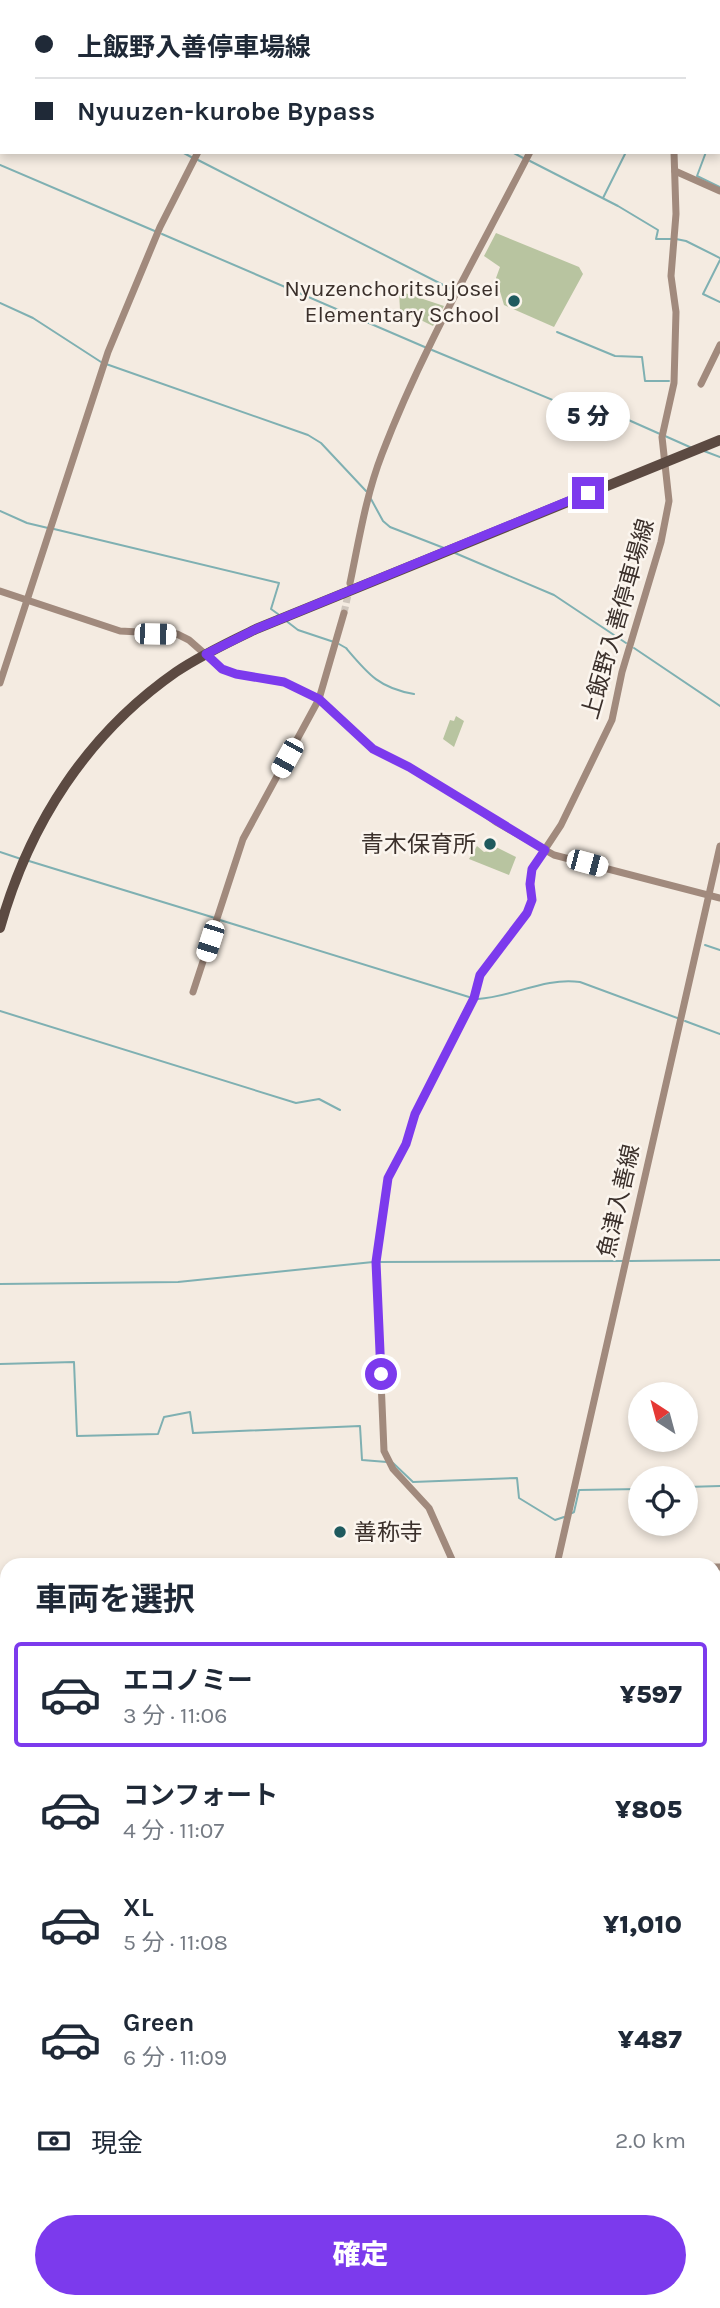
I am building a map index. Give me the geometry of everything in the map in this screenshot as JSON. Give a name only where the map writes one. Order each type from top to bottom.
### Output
[{"type":"highway","points":[[0,928],[37,830],[65,783],[104,734],[175,673],[256,629],[720,440]]},
{"type":"main road","points":[[0,682],[108,352],[160,227],[197,154]]},
{"type":"main road","points":[[350,583],[361,528],[382,454],[430,343],[529,154]]},
{"type":"main road","name":"上飯野入善停車場線","points":[[451,1558],[429,1508],[393,1469],[384,1451],[376,1262],[386,1186],[390,1171],[406,1144],[415,1114],[474,998],[480,975],[527,913],[532,900],[532,869],[561,825],[612,720],[622,672],[652,578],[668,512],[669,494],[662,437],[674,383],[676,312],[671,276],[676,214],[674,154]]},
{"type":"main road","points":[[675,171],[720,191]]},
{"type":"main road","points":[[701,384],[720,345]]},
{"type":"main road","points":[[0,591],[120,631],[177,634],[189,640],[222,669],[284,682],[319,699],[373,749],[409,767],[545,850],[564,858],[720,898]]},
{"type":"main road","points":[[193,992],[243,839],[319,699],[344,613]]},
{"type":"main road","name":"魚津入善線","points":[[558,1558],[720,846]]},
{"type":"green space","points":[[496,233],[579,267],[583,274],[554,327],[504,305],[496,278],[500,267],[484,256]]},
{"type":"green space","points":[[399,291],[444,306],[433,326],[400,310]]},
{"type":"green space","points":[[456,716],[464,721],[454,747],[443,739],[450,720],[454,721]]},
{"type":"green space","points":[[477,846],[484,852],[496,847],[516,857],[509,875],[469,859]]},
{"type":"waterway","points":[[186,154],[193,158]]},
{"type":"waterway","points":[[516,154],[525,159]]},
{"type":"waterway","points":[[603,198],[625,154]]},
{"type":"waterway","points":[[705,154],[697,176],[720,187]]},
{"type":"waterway","points":[[198,160],[453,290]]},
{"type":"waterway","points":[[530,161],[618,206],[658,230],[656,239],[671,239]]},
{"type":"waterway","points":[[0,165],[157,232]]},
{"type":"waterway","points":[[162,234],[427,348]]},
{"type":"waterway","points":[[676,239],[686,241],[720,258]]},
{"type":"waterway","points":[[720,260],[703,294],[720,302]]},
{"type":"waterway","points":[[0,303],[33,318],[101,362]]},
{"type":"waterway","points":[[557,332],[615,356],[642,357],[645,381],[669,381]]},
{"type":"waterway","points":[[432,350],[601,420],[615,414],[660,434]]},
{"type":"waterway","points":[[106,364],[308,435],[321,443],[366,491]]},
{"type":"waterway","points":[[665,436],[692,448]]},
{"type":"waterway","points":[[704,451],[720,457]]},
{"type":"waterway","points":[[371,499],[383,521],[390,527],[444,548]]},
{"type":"waterway","points":[[0,511],[27,523],[48,528]]},
{"type":"waterway","points":[[54,529],[279,583],[271,609],[278,614]]},
{"type":"waterway","points":[[455,553],[554,595],[626,643]]},
{"type":"waterway","points":[[285,620],[298,630],[334,642]]},
{"type":"waterway","points":[[339,644],[383,684],[414,694]]},
{"type":"waterway","points":[[634,648],[720,706]]},
{"type":"waterway","points":[[0,852],[21,859]]},
{"type":"waterway","points":[[29,861],[215,918]]},
{"type":"waterway","points":[[220,920],[469,997]]},
{"type":"waterway","points":[[705,945],[720,950]]},
{"type":"waterway","points":[[478,999],[554,982],[580,982],[680,1019]]},
{"type":"waterway","points":[[0,1011],[296,1103],[319,1099],[340,1110]]},
{"type":"waterway","points":[[685,1021],[720,1034]]},
{"type":"waterway","points":[[630,1261],[720,1260]]},
{"type":"waterway","points":[[378,1262],[624,1261]]},
{"type":"waterway","points":[[0,1284],[178,1282],[373,1262]]},
{"type":"waterway","points":[[0,1364],[74,1362],[77,1436],[158,1434],[164,1417],[190,1412],[193,1433],[360,1426],[362,1460],[387,1462]]},
{"type":"waterway","points":[[393,1463],[413,1482],[517,1478],[519,1498],[555,1520],[564,1517]]},
{"type":"waterway","points":[[698,1487],[720,1486]]},
{"type":"waterway","points":[[572,1513],[579,1490],[628,1489]]},
{"type":"tunnel","points":[[344,613],[349,590]]},
{"type":"place","name":"Nyuzenchoritsujosei Elementary School","points":[[514,301]]},
{"type":"place","name":"青木保育所","points":[[490,844]]},
{"type":"place","name":"善称寺","points":[[340,1532]]},
{"type":"route","points":[[381,1374],[376,1262],[388,1178],[406,1144],[415,1114],[474,998],[480,975],[527,913],[532,900],[530,876],[545,850],[409,767],[373,749],[319,699],[284,682],[222,669],[206,654],[256,629],[588,493]]}]
